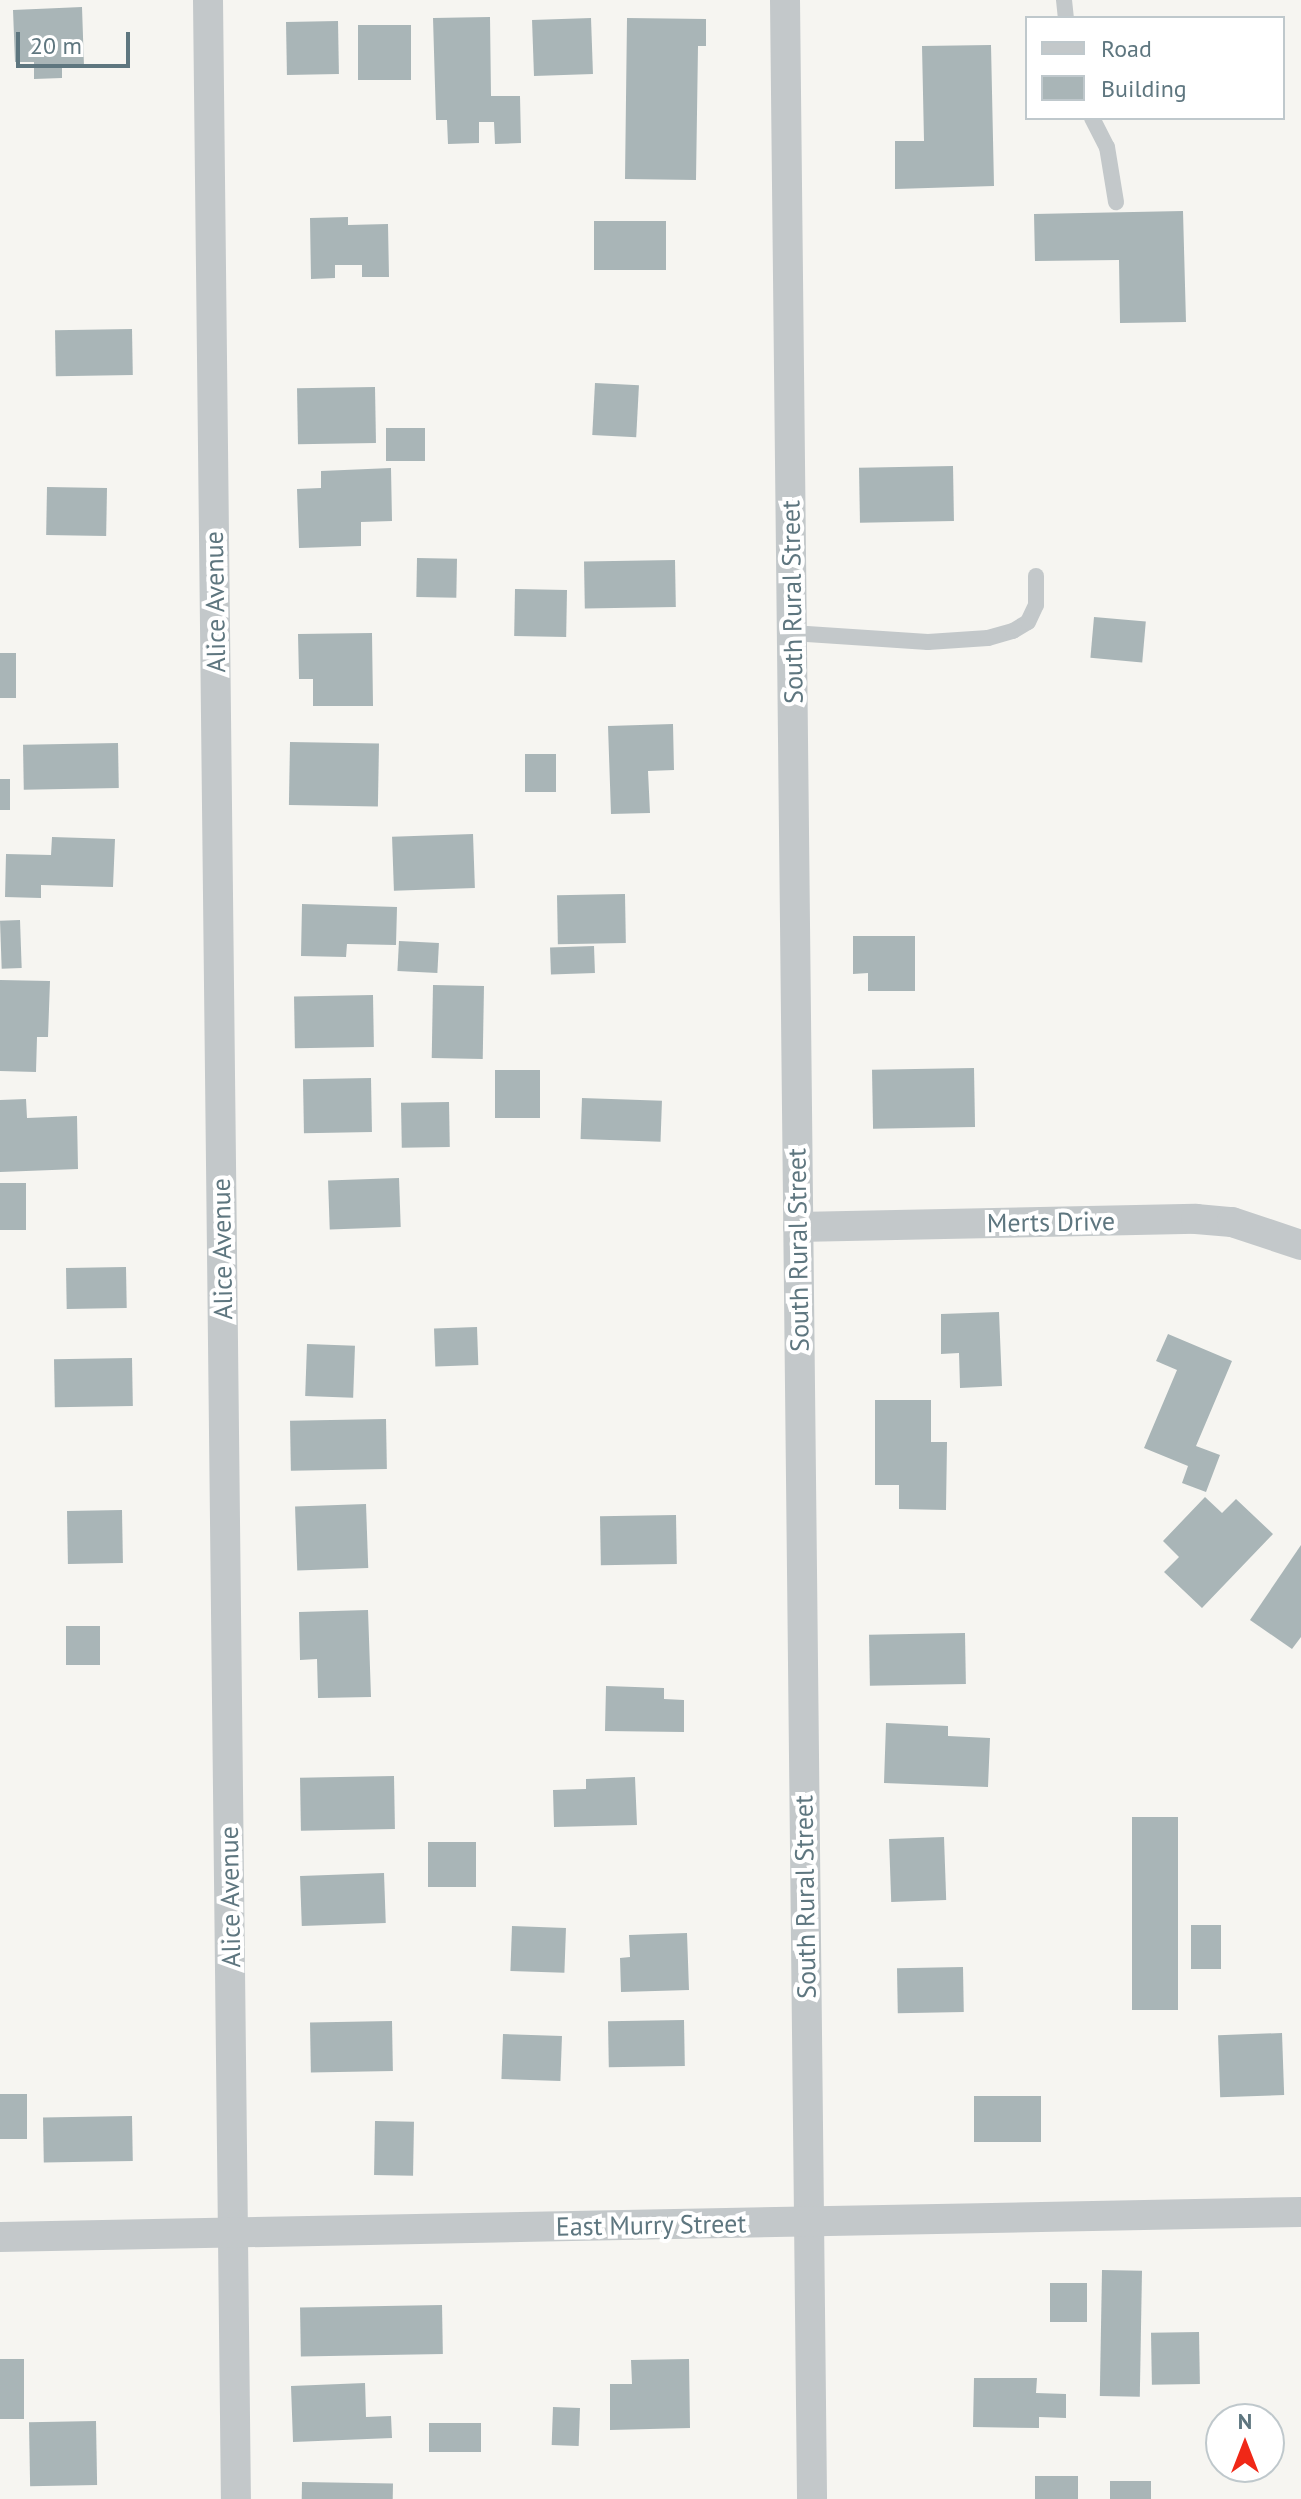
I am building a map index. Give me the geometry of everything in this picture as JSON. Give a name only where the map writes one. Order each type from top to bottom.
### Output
[{"type":"street","name":"Alice Avenue","points":[[208,0],[236,2499]]},
{"type":"street","name":"South Rural Street","points":[[785,0],[812,2499]]},
{"type":"street","name":"Merts Drive","points":[[798,1227],[1196,1219],[1232,1222],[1301,1245]]},
{"type":"street","name":"East Murry Street","points":[[0,2237],[1301,2212]]},
{"type":"lane","points":[[1093,120],[1107,147],[1116,202]]},
{"type":"lane","points":[[792,633],[928,642],[988,638],[1013,631],[1028,622],[1036,605],[1036,576]]},
{"type":"building","points":[[82,7],[84,66],[62,67],[62,78],[34,79],[34,62],[15,62],[13,10]]},
{"type":"building","points":[[490,17],[491,96],[520,96],[521,143],[495,144],[494,122],[479,122],[479,143],[448,144],[447,120],[436,120],[433,18]]},
{"type":"building","points":[[591,18],[593,74],[534,76],[532,20]]},
{"type":"building","points":[[627,18],[706,19],[706,46],[698,46],[696,180],[625,179]]},
{"type":"building","points":[[338,21],[339,74],[287,75],[286,22]]},
{"type":"building","points":[[358,25],[411,25],[411,80],[358,80]]},
{"type":"building","points":[[991,45],[994,186],[895,189],[895,141],[924,141],[922,46]]},
{"type":"building","points":[[1183,211],[1186,322],[1120,323],[1119,260],[1035,261],[1034,214]]},
{"type":"building","points":[[348,217],[348,225],[388,224],[389,277],[362,277],[362,265],[335,265],[335,278],[311,279],[310,218]]},
{"type":"building","points":[[594,221],[666,221],[666,270],[594,270]]},
{"type":"building","points":[[132,329],[133,375],[56,376],[55,330]]},
{"type":"building","points":[[595,383],[639,385],[636,437],[592,435]]},
{"type":"building","points":[[375,387],[376,443],[298,444],[297,388]]},
{"type":"building","points":[[386,428],[425,428],[425,461],[386,461]]},
{"type":"building","points":[[953,466],[954,521],[860,523],[859,468]]},
{"type":"building","points":[[391,468],[392,521],[361,522],[361,546],[299,548],[297,489],[321,488],[321,471]]},
{"type":"building","points":[[47,487],[107,488],[106,536],[46,535]]},
{"type":"building","points":[[417,558],[457,559],[456,598],[416,597]]},
{"type":"building","points":[[675,560],[676,607],[585,609],[584,562]]},
{"type":"building","points":[[515,589],[567,590],[566,637],[514,636]]},
{"type":"building","points":[[1094,617],[1146,622],[1142,662],[1090,658]]},
{"type":"building","points":[[372,633],[373,706],[313,706],[313,679],[299,679],[298,634]]},
{"type":"building","points":[[0,653],[16,653],[16,698],[0,698]]},
{"type":"building","points":[[673,724],[674,770],[648,771],[650,813],[611,814],[608,726]]},
{"type":"building","points":[[290,742],[379,744],[378,807],[289,805]]},
{"type":"building","points":[[118,743],[119,788],[24,790],[23,745]]},
{"type":"building","points":[[525,754],[556,754],[556,792],[525,792]]},
{"type":"building","points":[[0,779],[10,779],[10,810],[0,810]]},
{"type":"building","points":[[473,834],[475,888],[394,891],[392,837]]},
{"type":"building","points":[[52,837],[115,839],[113,887],[41,885],[41,898],[5,897],[6,854],[51,855]]},
{"type":"building","points":[[625,894],[626,943],[558,944],[557,895]]},
{"type":"building","points":[[302,904],[397,907],[396,945],[347,944],[346,957],[301,956]]},
{"type":"building","points":[[20,920],[22,968],[2,969],[0,921]]},
{"type":"building","points":[[853,936],[915,936],[915,991],[868,991],[868,973],[853,974]]},
{"type":"building","points":[[399,941],[439,943],[437,973],[397,971]]},
{"type":"building","points":[[594,946],[595,973],[551,975],[550,948]]},
{"type":"building","points":[[0,980],[50,981],[48,1037],[37,1037],[36,1072],[0,1071]]},
{"type":"building","points":[[433,985],[484,986],[483,1059],[432,1058]]},
{"type":"building","points":[[373,995],[374,1047],[295,1048],[294,996]]},
{"type":"building","points":[[974,1068],[975,1127],[873,1129],[872,1070]]},
{"type":"building","points":[[495,1070],[540,1070],[540,1118],[495,1118]]},
{"type":"building","points":[[371,1078],[372,1132],[304,1133],[303,1079]]},
{"type":"building","points":[[582,1098],[662,1101],[661,1142],[581,1139]]},
{"type":"building","points":[[26,1099],[27,1118],[77,1116],[78,1169],[0,1172],[0,1100]]},
{"type":"building","points":[[449,1102],[450,1147],[402,1148],[401,1103]]},
{"type":"building","points":[[399,1178],[401,1227],[330,1229],[328,1180]]},
{"type":"building","points":[[0,1183],[26,1183],[26,1230],[0,1230]]},
{"type":"building","points":[[126,1267],[127,1308],[67,1309],[66,1268]]},
{"type":"building","points":[[999,1312],[1002,1386],[960,1388],[959,1353],[941,1354],[941,1314]]},
{"type":"building","points":[[477,1327],[478,1365],[435,1366],[434,1329]]},
{"type":"building","points":[[1168,1334],[1232,1361],[1196,1446],[1220,1455],[1206,1492],[1182,1483],[1188,1466],[1144,1448],[1177,1370],[1156,1361]]},
{"type":"building","points":[[307,1344],[355,1346],[353,1398],[305,1396]]},
{"type":"building","points":[[132,1358],[133,1406],[55,1407],[54,1359]]},
{"type":"building","points":[[875,1400],[931,1400],[931,1442],[947,1442],[946,1510],[899,1509],[899,1485],[875,1485]]},
{"type":"building","points":[[386,1419],[387,1469],[291,1471],[290,1421]]},
{"type":"building","points":[[1205,1497],[1222,1513],[1236,1499],[1273,1534],[1202,1608],[1164,1572],[1179,1557],[1163,1541]]},
{"type":"building","points":[[366,1504],[368,1568],[297,1570],[295,1506]]},
{"type":"building","points":[[122,1510],[123,1563],[68,1564],[67,1511]]},
{"type":"building","points":[[676,1515],[677,1564],[601,1565],[600,1516]]},
{"type":"building","points":[[1301,1545],[1301,1637],[1292,1649],[1250,1620]]},
{"type":"building","points":[[368,1610],[371,1697],[318,1698],[317,1659],[300,1660],[299,1612]]},
{"type":"building","points":[[66,1626],[100,1626],[100,1665],[66,1665]]},
{"type":"building","points":[[965,1633],[966,1684],[870,1686],[869,1635]]},
{"type":"building","points":[[606,1686],[664,1688],[664,1699],[684,1700],[684,1732],[605,1731]]},
{"type":"building","points":[[886,1723],[948,1726],[948,1736],[990,1738],[988,1787],[884,1783]]},
{"type":"building","points":[[394,1776],[395,1829],[301,1831],[300,1778]]},
{"type":"building","points":[[635,1777],[637,1825],[554,1827],[553,1790],[586,1789],[586,1779]]},
{"type":"building","points":[[1132,1817],[1178,1817],[1178,2010],[1132,2010]]},
{"type":"building","points":[[944,1837],[946,1900],[891,1902],[889,1839]]},
{"type":"building","points":[[428,1842],[476,1842],[476,1887],[428,1887]]},
{"type":"building","points":[[384,1873],[386,1923],[302,1926],[300,1876]]},
{"type":"building","points":[[1191,1925],[1221,1925],[1221,1969],[1191,1969]]},
{"type":"building","points":[[512,1926],[566,1928],[564,1973],[510,1971]]},
{"type":"building","points":[[687,1933],[689,1990],[621,1992],[620,1958],[630,1957],[629,1935]]},
{"type":"building","points":[[963,1967],[964,2012],[898,2013],[897,1968]]},
{"type":"building","points":[[684,2020],[685,2066],[609,2067],[608,2021]]},
{"type":"building","points":[[392,2021],[393,2071],[311,2072],[310,2022]]},
{"type":"building","points":[[1282,2033],[1284,2095],[1220,2097],[1218,2035]]},
{"type":"building","points":[[503,2034],[562,2036],[560,2081],[501,2079]]},
{"type":"building","points":[[0,2094],[27,2094],[27,2139],[0,2139]]},
{"type":"building","points":[[974,2096],[1041,2096],[1041,2142],[974,2142]]},
{"type":"building","points":[[132,2116],[133,2161],[44,2163],[43,2118]]},
{"type":"building","points":[[375,2121],[414,2122],[413,2176],[374,2175]]},
{"type":"building","points":[[1102,2270],[1142,2271],[1140,2397],[1100,2396]]},
{"type":"building","points":[[1050,2283],[1087,2283],[1087,2322],[1050,2322]]},
{"type":"building","points":[[442,2305],[443,2354],[301,2356],[300,2307]]},
{"type":"building","points":[[1199,2332],[1200,2384],[1152,2385],[1151,2333]]},
{"type":"building","points":[[0,2359],[24,2359],[24,2419],[0,2419]]},
{"type":"building","points":[[689,2359],[690,2428],[610,2430],[610,2384],[632,2384],[631,2360]]},
{"type":"building","points":[[974,2378],[1037,2378],[1036,2393],[1066,2394],[1066,2418],[1039,2417],[1039,2428],[973,2427]]},
{"type":"building","points":[[365,2383],[366,2417],[391,2416],[392,2438],[293,2442],[291,2386]]},
{"type":"building","points":[[553,2407],[580,2408],[579,2446],[552,2445]]},
{"type":"building","points":[[96,2421],[97,2485],[30,2486],[29,2422]]},
{"type":"building","points":[[429,2423],[481,2423],[481,2452],[429,2452]]},
{"type":"building","points":[[1035,2476],[1078,2476],[1078,2499],[1035,2499]]},
{"type":"building","points":[[1110,2481],[1151,2481],[1151,2499],[1110,2499]]},
{"type":"building","points":[[302,2482],[393,2484],[393,2499],[302,2499]]}]
